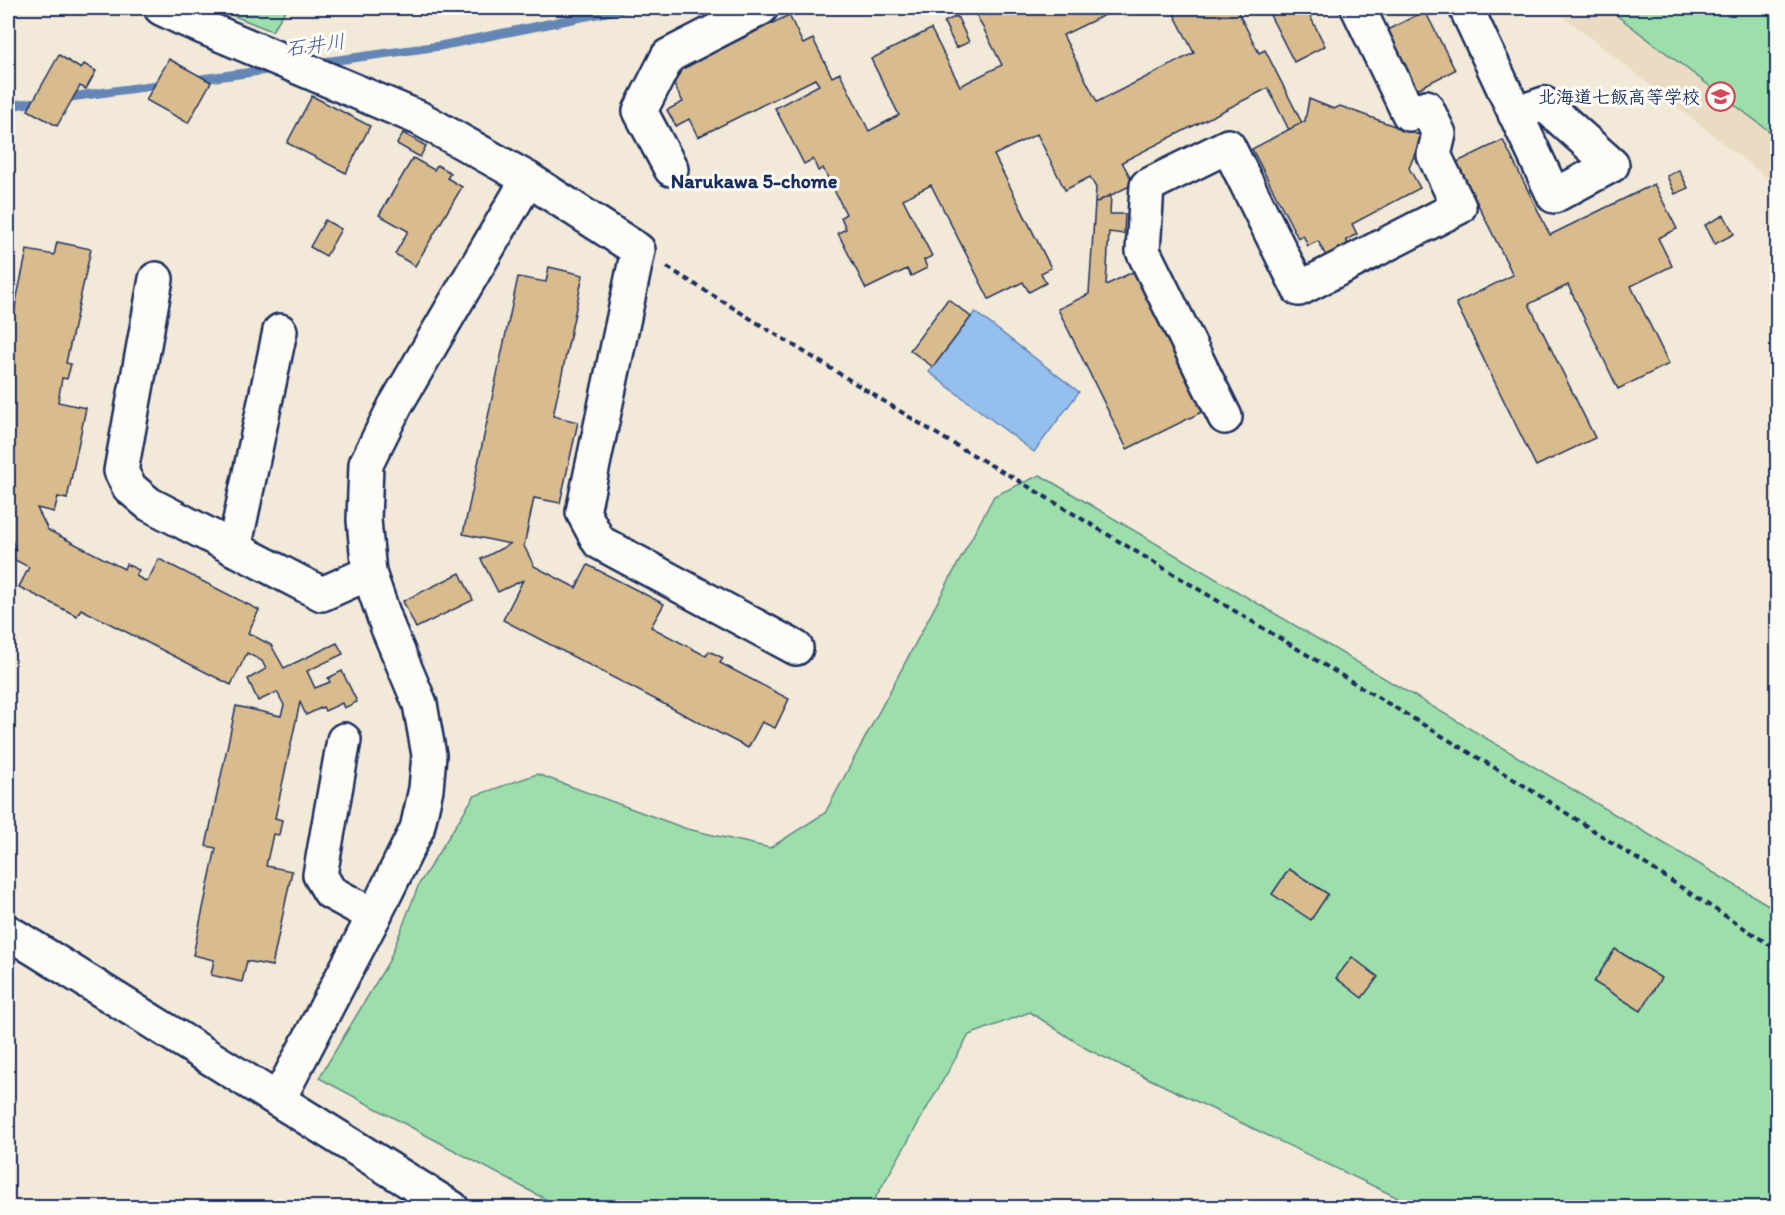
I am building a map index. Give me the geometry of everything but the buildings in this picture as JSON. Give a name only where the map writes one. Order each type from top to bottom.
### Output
[{"type":"street","points":[[161,8],[419,118],[528,179],[638,250],[583,512],[599,542],[796,648]]},
{"type":"street","points":[[671,169],[640,111],[668,56],[761,8]]},
{"type":"street","points":[[1225,417],[1143,251],[1147,186],[1228,146],[1299,289],[1459,207],[1434,155],[1439,134],[1426,107],[1409,114],[1358,8]]},
{"type":"street","points":[[1466,8],[1515,114]]},
{"type":"street","points":[[278,1100],[417,829],[426,789],[429,755],[420,704],[388,628],[369,573],[364,520],[366,464],[395,406],[528,179]]},
{"type":"street","points":[[156,279],[121,471],[129,488],[149,504],[322,594],[369,573]]},
{"type":"street","points":[[234,549],[280,331]]},
{"type":"street","points":[[344,740],[320,875],[330,892],[374,916]]},
{"type":"street","points":[[8,932],[452,1208]]},
{"type":"path","points":[[638,250],[945,438],[1520,783],[1778,950]]},
{"type":"shaded area","name":"北海道七飯高等学校","points":[[1553,8],[1777,8],[1777,186]]},
{"type":"green space","points":[[214,8],[287,8],[272,31]]},
{"type":"green space","points":[[1607,8],[1777,8],[1777,137]]},
{"type":"green space","points":[[1040,475],[1777,910],[1777,1207],[1417,1207],[1087,1049],[1030,1012],[969,1035],[870,1207],[558,1207],[319,1078],[389,961],[419,884],[474,796],[537,774],[687,829],[770,848],[825,813],[994,496]]},
{"type":"water","points":[[975,312],[1079,392],[1034,452],[929,372]]},
{"type":"waterway","name":"石井川","points":[[316,63],[440,46],[626,8]]},
{"type":"waterway","name":"石井川","points":[[194,80],[275,69]]},
{"type":"waterway","name":"石井川","points":[[63,98],[165,84]]},
{"type":"waterway","name":"石井川","points":[[8,106],[43,101]]},
{"type":"place","name":"北海道七飯高等学校","points":[[1721,97]]},
{"type":"district","name":"Narukawa 5-chome","points":[[754,181]]}]
